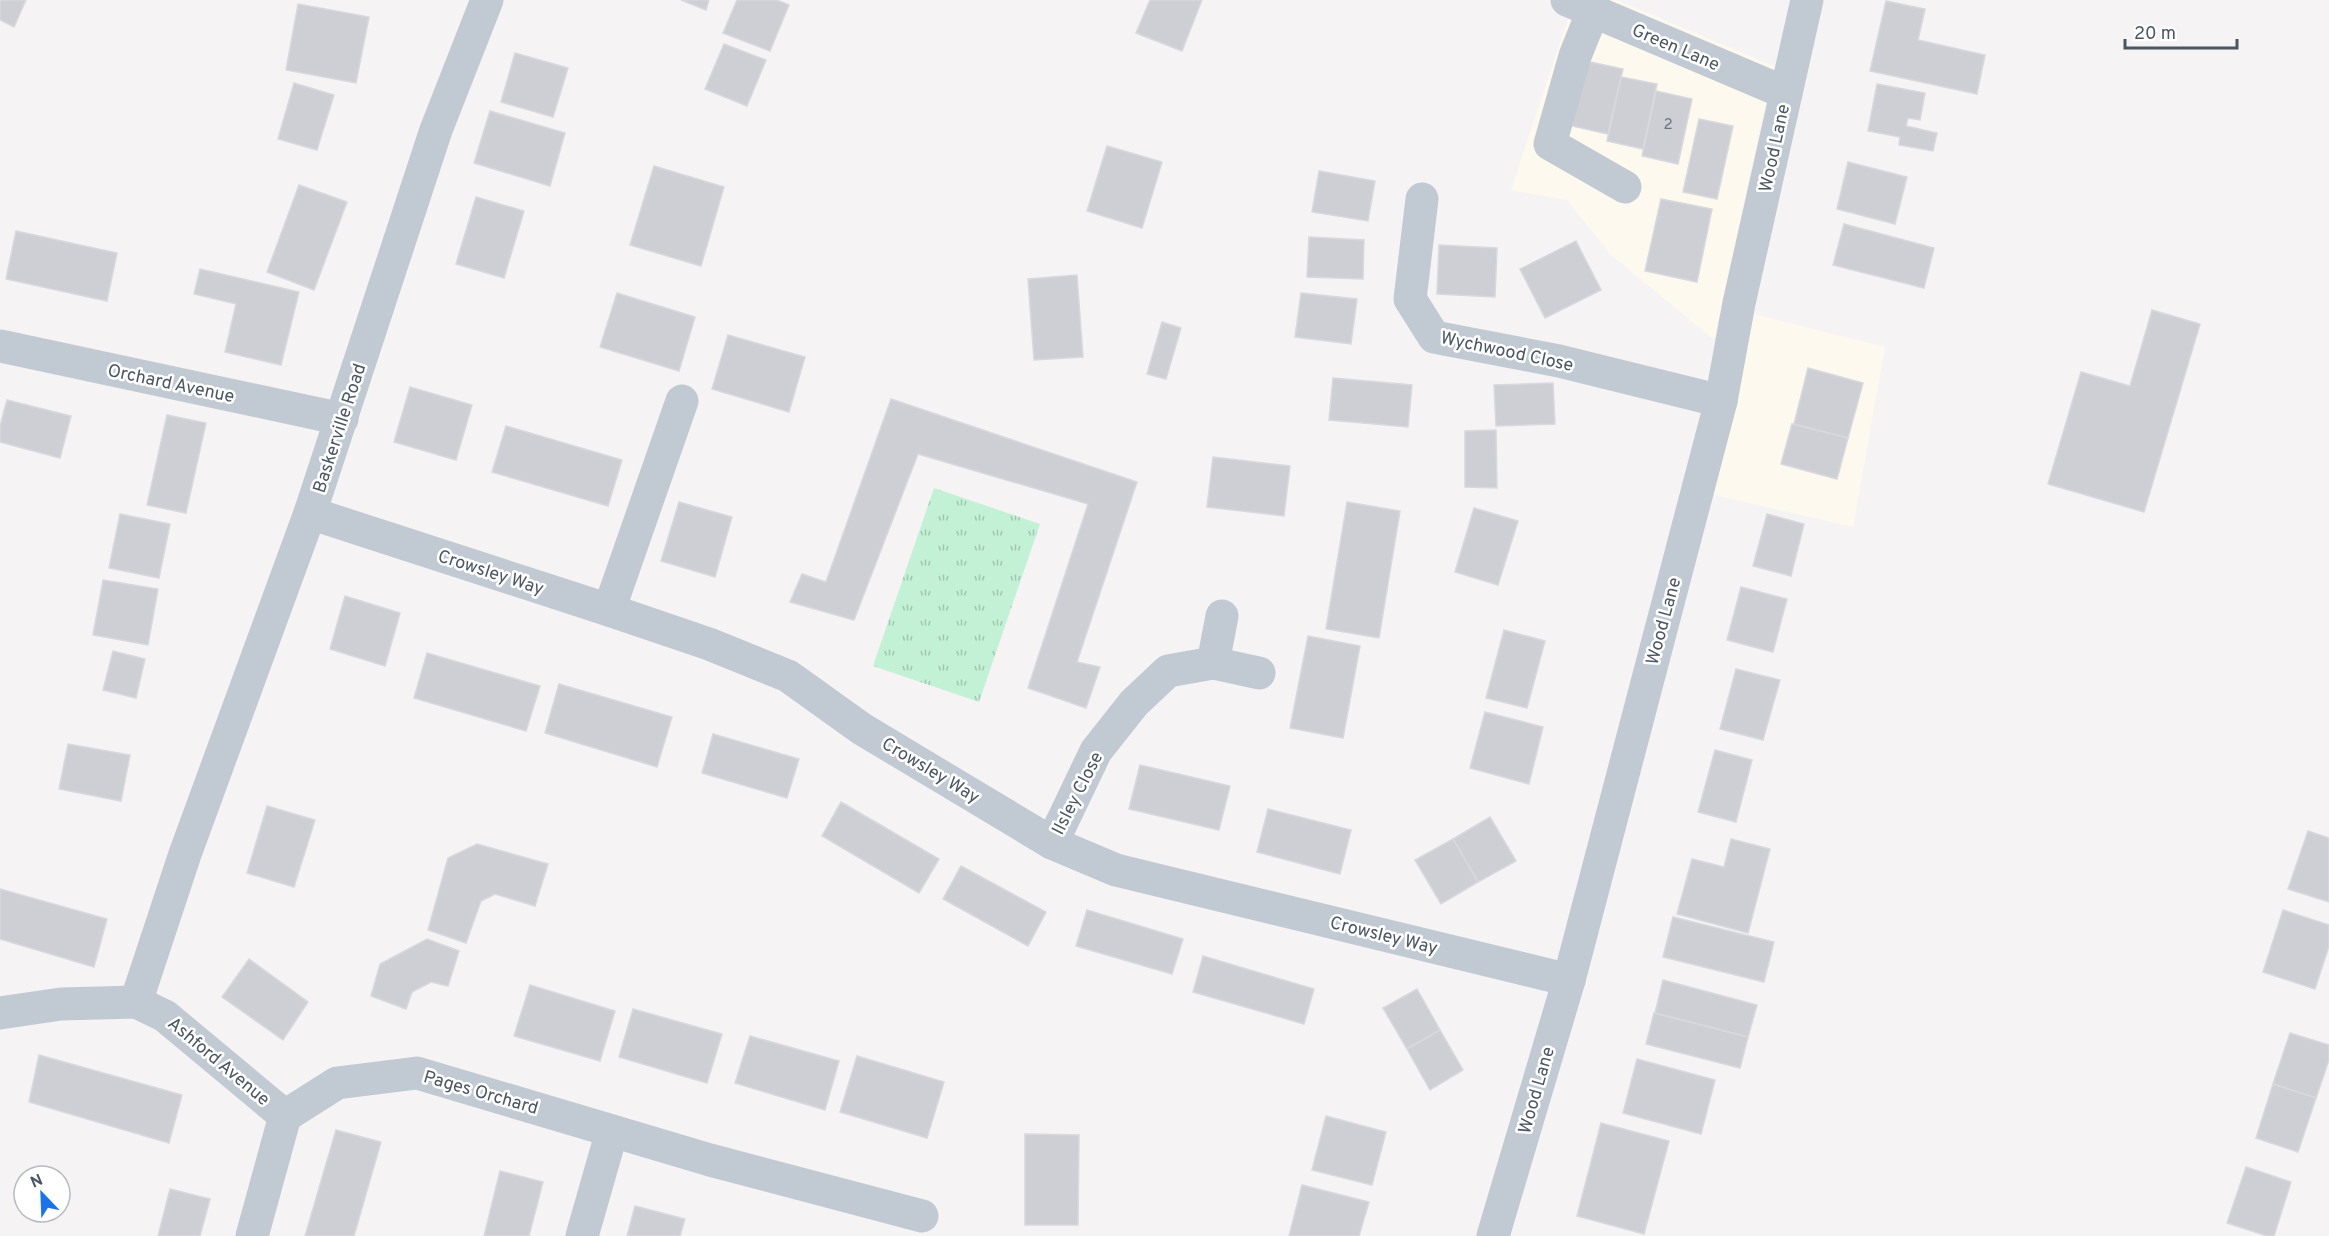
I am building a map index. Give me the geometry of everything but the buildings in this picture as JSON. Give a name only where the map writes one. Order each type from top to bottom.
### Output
[{"type":"street","name":"Baskerville Road","points":[[136,1002],[185,854],[310,513],[436,130],[487,0]]},
{"type":"street","name":"Wood Lane","points":[[1493,1236],[1569,980],[1721,401],[1739,303],[1807,0]]},
{"type":"street","name":"Green Lane","points":[[1580,6],[1786,93]]},
{"type":"street","points":[[1580,6],[1575,56],[1550,144],[1624,187]]},
{"type":"street","name":"Wychwood Close","points":[[1422,199],[1410,300],[1434,337],[1559,362],[1721,401]]},
{"type":"street","name":"Orchard Avenue","points":[[0,346],[342,419]]},
{"type":"street","points":[[609,610],[682,401]]},
{"type":"street","name":"Crowsley Way","points":[[310,513],[709,644],[788,676],[862,729],[1052,843],[1116,870],[1569,980]]},
{"type":"street","points":[[1213,663],[1222,616]]},
{"type":"street","name":"Ilsley Close","points":[[1052,843],[1096,751],[1134,703],[1168,671],[1213,663],[1259,673]]},
{"type":"street","name":"Ashford Avenue","points":[[0,1013],[61,1004],[136,1002],[165,1016],[285,1116],[252,1236]]},
{"type":"street","name":"Pages Orchard","points":[[285,1116],[337,1083],[417,1073],[710,1160],[922,1216]]},
{"type":"street","points":[[582,1236],[612,1131]]},
{"type":"shaded area","points":[[1574,0],[1617,0],[1774,66],[1714,340],[1610,254],[1567,200],[1511,190]]},
{"type":"shaded area","points":[[1754,314],[1885,347],[1853,527],[1714,495]]},
{"type":"green space","points":[[934,488],[1040,524],[979,702],[873,666]]}]
